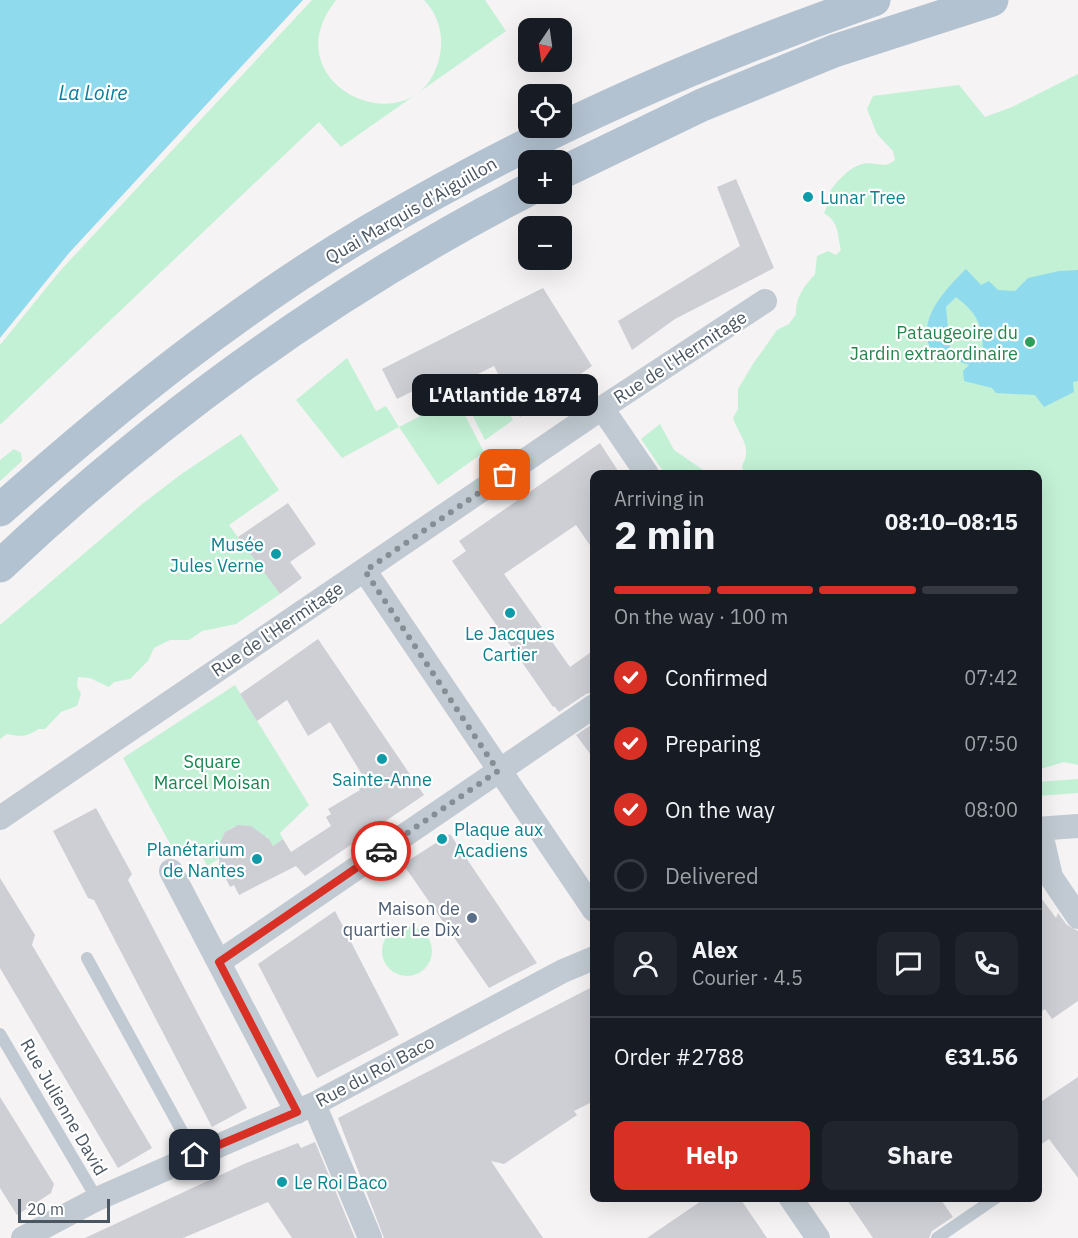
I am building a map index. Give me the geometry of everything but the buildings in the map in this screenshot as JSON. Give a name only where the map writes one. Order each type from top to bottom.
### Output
[{"type":"main road","name":"Quai Marquis d'Aiguillon","points":[[0,510],[67,451],[196,348],[371,230],[463,178],[587,115],[785,31],[874,0]]},
{"type":"main road","points":[[572,168],[702,105],[834,51],[992,0]]},
{"type":"main road","points":[[0,566],[92,484],[248,362],[391,267],[518,196]]},
{"type":"street","name":"Rue de l'Hermitage","points":[[0,818],[602,408],[765,301]]},
{"type":"street","points":[[602,408],[644,470]]},
{"type":"street","points":[[365,571],[590,904]]},
{"type":"street","points":[[219,962],[590,709]]},
{"type":"street","points":[[1042,829],[1078,826]]},
{"type":"street","points":[[1042,844],[1051,877],[1078,917]]},
{"type":"street","points":[[171,871],[219,962],[306,1108],[370,1238]]},
{"type":"street","name":"Rue du Roi Baco","points":[[23,1238],[97,1199],[306,1108],[563,971],[590,960]]},
{"type":"street","points":[[793,1202],[818,1238]]},
{"type":"lane","points":[[87,958],[195,1155]]},
{"type":"lane","name":"Rue Julienne David","points":[[0,1034],[97,1199]]},
{"type":"lane","points":[[937,1238],[990,1202]]},
{"type":"green space","points":[[312,0],[336,0],[320,31],[320,59],[333,81],[355,97],[380,104],[406,100],[427,84],[440,55],[439,25],[424,0],[485,0],[506,31],[341,147],[319,122],[0,425],[0,345],[60,271]]},
{"type":"green space","points":[[1078,74],[1078,765],[1064,762],[1042,769],[1042,470],[743,470],[746,447],[733,418],[738,409],[738,389],[777,330],[789,324],[796,314],[799,297],[815,274],[817,256],[828,251],[836,255],[841,250],[835,225],[824,213],[831,190],[842,177],[858,165],[866,163],[883,165],[895,160],[893,151],[877,134],[867,109],[873,96],[959,85],[985,117],[1012,107]]},
{"type":"green space","points":[[347,358],[376,411],[386,406],[399,427],[342,458],[296,400]]},
{"type":"green space","points":[[492,380],[513,420],[485,440],[462,395]]},
{"type":"green space","points":[[456,398],[484,452],[438,485],[399,427]]},
{"type":"green space","points":[[660,424],[674,450],[703,470],[662,470],[641,439]]},
{"type":"green space","points":[[241,434],[279,490],[229,525],[280,594],[236,624],[202,631],[189,640],[170,640],[154,648],[148,661],[130,679],[114,682],[109,687],[90,678],[78,677],[77,686],[81,694],[77,706],[61,712],[45,729],[38,729],[24,736],[7,734],[0,739],[0,625],[141,505],[180,475]]},
{"type":"green space","points":[[14,449],[21,453],[22,461],[0,481],[0,460]]},
{"type":"green space","name":"Square Marcel Moisan","points":[[235,685],[309,805],[280,833],[283,839],[273,846],[267,836],[263,838],[249,826],[241,825],[231,828],[220,843],[222,857],[207,866],[194,840],[174,851],[123,758]]},
{"type":"green space","points":[[1078,779],[1078,793],[1042,796],[1042,782]]},
{"type":"green space","points":[[407,926],[425,933],[432,951],[425,969],[407,976],[389,969],[382,951],[389,933]]},
{"type":"water","name":"La Loire","points":[[0,0],[303,0],[69,253],[0,338]]},
{"type":"water","name":"Pataugeoire du Jardin extraordinaire","points":[[966,269],[981,285],[989,281],[998,290],[1015,291],[1028,278],[1059,271],[1078,270],[1078,381],[1073,382],[1074,392],[1044,407],[1035,395],[996,393],[992,388],[964,381],[963,371],[969,365],[962,362],[940,363],[931,350],[927,337],[928,324],[938,300]],"holes":[[[956,297],[974,314],[977,320],[982,334],[983,352],[966,353],[950,350],[946,307]]]},
{"type":"way so far","points":[[381,851],[498,771],[365,571],[505,475]]},
{"type":"place","name":"Lunar Tree","points":[[808,197]]},
{"type":"place","name":"Pataugeoire du Jardin extraordinaire","points":[[1030,342]]},
{"type":"place","name":"L'Atlantide 1874","points":[[505,475]]},
{"type":"place","name":"Musée Jules Verne","points":[[276,554]]},
{"type":"place","name":"Le Jacques Cartier","points":[[510,613]]},
{"type":"place","name":"Sainte-Anne","points":[[382,759]]},
{"type":"place","name":"Plaque aux Acadiens","points":[[442,839]]},
{"type":"place","name":"Planétarium de Nantes","points":[[257,859]]},
{"type":"place","name":"Maison de quartier Le Dix","points":[[472,918]]},
{"type":"place","name":"Le Roi Baco","points":[[282,1182]]},
{"type":"route","points":[[195,1155],[297,1112],[219,962],[381,851]]}]
